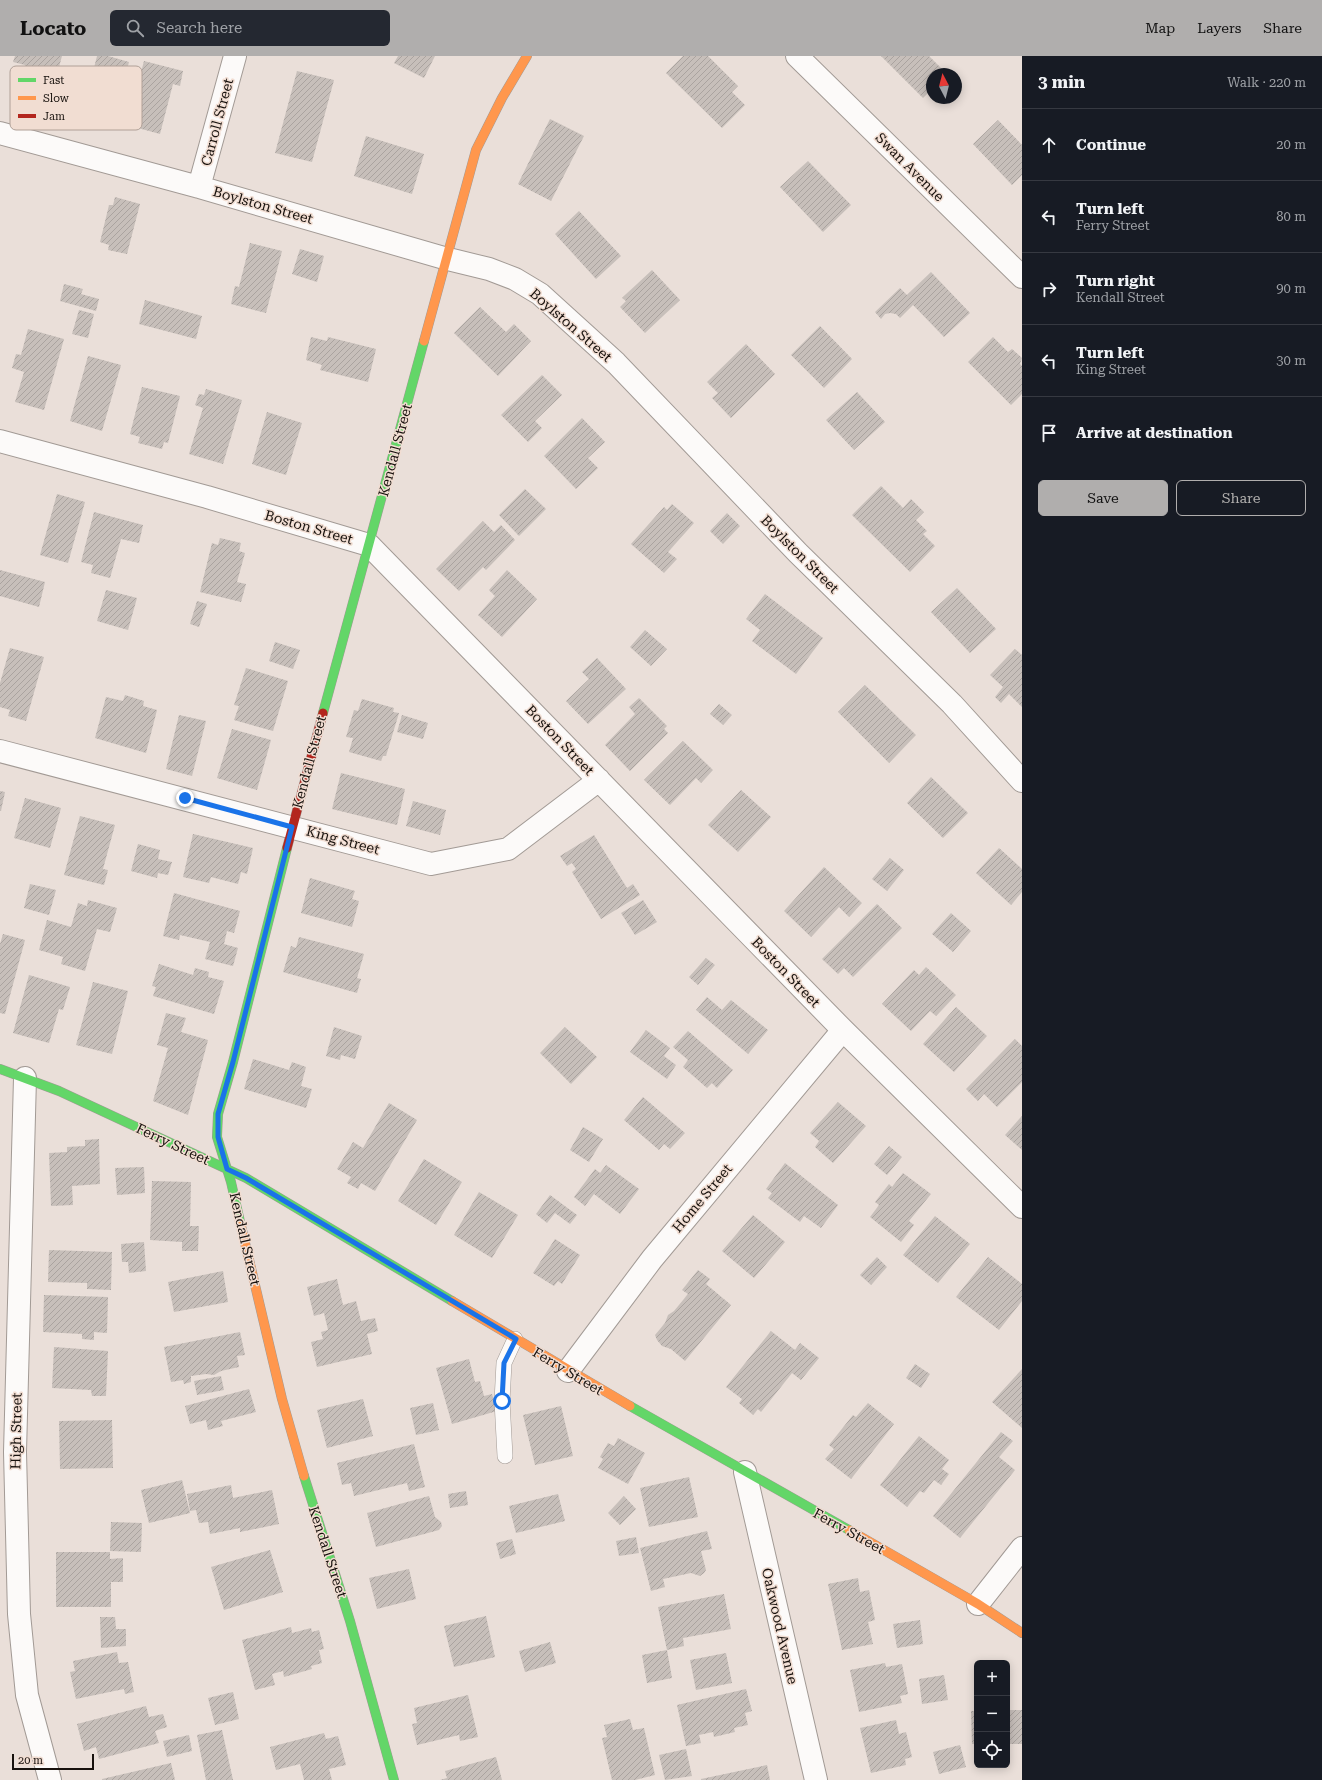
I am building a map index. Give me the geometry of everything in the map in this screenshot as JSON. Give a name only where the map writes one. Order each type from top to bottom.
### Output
[{"type":"street","name":"Carroll Street","points":[[199,187],[235,56]]},
{"type":"street","name":"Kendall Street","points":[[394,1780],[350,1621],[313,1507],[282,1399],[218,1137],[218,1114],[233,1062],[292,827],[476,150],[502,98],[527,56]]},
{"type":"street","name":"Swan Avenue","points":[[797,56],[1022,277]]},
{"type":"street","name":"Boylston Street","points":[[0,133],[199,187],[489,269],[515,279],[540,294],[616,364],[798,553],[952,704],[1022,781]]},
{"type":"street","name":"Boston Street","points":[[0,441],[207,497],[369,545],[843,1030],[1022,1207]]},
{"type":"street","name":"King Street","points":[[0,752],[431,864],[508,849],[599,780]]},
{"type":"street","name":"Home Street","points":[[568,1370],[652,1259],[843,1030]]},
{"type":"street","name":"Ferry Street","points":[[0,1069],[59,1091],[252,1182],[568,1370],[978,1604],[1022,1632]]},
{"type":"street","name":"High Street","points":[[25,1078],[15,1452],[9,1592],[19,1614],[27,1695],[50,1780]]},
{"type":"street","name":"Oakwood Avenue","points":[[745,1472],[816,1780]]},
{"type":"street","points":[[978,1604],[1022,1548]]},
{"type":"lane","points":[[505,1456],[502,1401],[504,1363],[516,1339]]},
{"type":"building","points":[[15,56],[62,56],[59,66],[25,66],[13,62]]},
{"type":"building","points":[[97,56],[108,56],[129,62],[128,66],[94,66]]},
{"type":"building","points":[[398,56],[435,56],[424,78],[394,63]]},
{"type":"building","points":[[683,56],[708,56],[738,86],[732,92],[745,105],[722,128],[666,73]]},
{"type":"building","points":[[881,56],[929,56],[941,68],[926,68],[926,95],[923,98]]},
{"type":"building","points":[[144,61],[183,71],[180,86],[173,84],[160,134],[142,129],[142,69]]},
{"type":"building","points":[[297,71],[334,80],[312,162],[275,153]]},
{"type":"building","points":[[550,119],[584,136],[551,201],[518,184]]},
{"type":"building","points":[[998,120],[1022,145],[1022,175],[1012,185],[973,144]]},
{"type":"building","points":[[366,136],[424,154],[412,194],[354,176]]},
{"type":"building","points":[[808,161],[851,205],[823,232],[780,187]]},
{"type":"building","points":[[115,197],[140,204],[127,254],[108,250],[109,245],[100,242],[109,205],[113,205]]},
{"type":"building","points":[[579,211],[621,256],[596,279],[555,234]]},
{"type":"building","points":[[250,243],[282,251],[266,313],[231,304],[235,286],[239,287]]},
{"type":"building","points":[[300,249],[324,256],[317,282],[292,274]]},
{"type":"building","points":[[652,270],[680,300],[645,333],[620,307],[626,301],[622,298]]},
{"type":"building","points":[[931,272],[970,313],[944,337],[913,305],[900,318],[896,314],[890,313],[885,314],[881,319],[875,312],[900,288],[907,295]]},
{"type":"building","points":[[64,284],[83,289],[81,294],[99,299],[96,311],[60,301]]},
{"type":"building","points":[[145,300],[202,316],[196,339],[139,324]]},
{"type":"building","points":[[480,307],[506,332],[514,324],[531,341],[498,376],[454,333]]},
{"type":"building","points":[[79,310],[94,314],[88,338],[72,334]]},
{"type":"building","points":[[820,326],[852,359],[824,388],[791,355]]},
{"type":"building","points":[[28,329],[64,339],[44,410],[15,402],[24,372],[12,368],[16,354],[21,355]]},
{"type":"building","points":[[311,337],[327,341],[328,337],[376,349],[368,382],[320,370],[322,365],[306,360]]},
{"type":"building","points":[[993,337],[1008,352],[1012,349],[1022,358],[1020,364],[1022,366],[1022,394],[1011,405],[968,362]]},
{"type":"building","points":[[746,344],[775,374],[731,418],[712,398],[718,393],[707,382]]},
{"type":"building","points":[[88,356],[121,365],[102,431],[70,421]]},
{"type":"building","points":[[542,375],[562,395],[535,421],[542,428],[528,442],[501,415]]},
{"type":"building","points":[[142,387],[180,396],[168,443],[164,442],[162,449],[138,443],[140,437],[130,434]]},
{"type":"building","points":[[206,389],[242,400],[223,464],[189,454],[203,408],[195,405],[199,394],[204,395]]},
{"type":"building","points":[[857,392],[885,422],[854,450],[826,420]]},
{"type":"building","points":[[267,412],[302,423],[286,475],[252,464]]},
{"type":"building","points":[[582,418],[605,442],[588,458],[598,468],[576,489],[544,456]]},
{"type":"building","points":[[881,486],[903,508],[911,499],[924,512],[916,520],[927,531],[923,534],[935,546],[910,572],[852,515]]},
{"type":"building","points":[[525,489],[546,509],[519,536],[499,515]]},
{"type":"building","points":[[57,494],[85,502],[68,563],[40,555]]},
{"type":"building","points":[[672,504],[694,523],[668,552],[677,559],[664,573],[631,544],[664,507],[667,510]]},
{"type":"building","points":[[94,512],[143,525],[139,543],[121,539],[110,578],[91,573],[93,565],[81,562]]},
{"type":"building","points":[[727,513],[740,526],[723,544],[710,531]]},
{"type":"building","points":[[483,521],[494,532],[501,525],[515,540],[486,570],[483,567],[459,591],[436,569]]},
{"type":"building","points":[[220,538],[241,543],[239,551],[245,553],[237,582],[246,584],[241,602],[200,592],[212,543],[218,545]]},
{"type":"building","points":[[0,570],[45,582],[39,607],[0,596]]},
{"type":"building","points":[[507,570],[537,599],[502,637],[478,615],[495,596],[489,590]]},
{"type":"building","points":[[957,588],[996,629],[970,653],[931,612]]},
{"type":"building","points":[[106,590],[137,598],[128,630],[97,621]]},
{"type":"building","points":[[765,594],[823,638],[796,674],[752,641],[760,630],[746,619]]},
{"type":"building","points":[[197,601],[207,604],[199,627],[190,624]]},
{"type":"building","points":[[645,630],[667,649],[651,666],[630,647]]},
{"type":"building","points":[[275,642],[300,650],[293,669],[269,661]]},
{"type":"building","points":[[10,648],[44,657],[26,721],[8,716],[10,710],[0,707],[0,683]]},
{"type":"building","points":[[1015,649],[1022,655],[1022,707],[1009,694],[1001,703],[995,697],[1003,687],[990,675]]},
{"type":"building","points":[[597,658],[626,689],[588,724],[566,701],[589,679],[582,672]]},
{"type":"building","points":[[246,668],[288,681],[273,731],[234,720],[239,706],[234,705]]},
{"type":"building","points":[[865,685],[916,735],[889,763],[838,712]]},
{"type":"building","points":[[125,695],[144,701],[143,706],[157,710],[146,753],[95,738],[106,697],[123,701]]},
{"type":"building","points":[[639,698],[667,726],[664,729],[668,733],[630,771],[605,745],[635,714],[629,707]]},
{"type":"building","points":[[362,699],[394,708],[393,712],[399,713],[386,756],[383,756],[381,761],[349,752],[353,738],[346,737],[354,710],[358,711]]},
{"type":"building","points":[[719,704],[732,715],[723,725],[710,714]]},
{"type":"building","points":[[179,715],[206,721],[192,776],[166,769]]},
{"type":"building","points":[[402,715],[428,723],[423,739],[397,732]]},
{"type":"building","points":[[232,729],[271,740],[257,790],[217,778]]},
{"type":"building","points":[[683,741],[713,770],[701,783],[696,778],[670,805],[644,780]]},
{"type":"building","points":[[341,773],[405,789],[397,825],[332,809]]},
{"type":"building","points":[[931,777],[968,813],[943,838],[907,803]]},
{"type":"building","points":[[741,790],[771,817],[738,852],[708,825]]},
{"type":"building","points":[[0,791],[5,792],[1,811],[0,811]]},
{"type":"building","points":[[25,798],[61,808],[50,848],[14,838]]},
{"type":"building","points":[[413,801],[446,810],[440,835],[406,826]]},
{"type":"building","points":[[80,816],[115,825],[103,869],[108,870],[104,885],[64,875]]},
{"type":"building","points":[[193,834],[253,848],[247,874],[241,872],[238,884],[211,877],[209,883],[183,877]]},
{"type":"building","points":[[594,835],[627,888],[633,884],[640,895],[601,919],[572,872],[576,869],[572,863],[567,866],[560,856]]},
{"type":"building","points":[[138,844],[160,850],[158,859],[172,862],[168,875],[158,873],[157,878],[131,871]]},
{"type":"building","points":[[999,848],[1022,869],[1022,892],[1011,905],[976,873]]},
{"type":"building","points":[[890,858],[904,870],[887,891],[872,879]]},
{"type":"building","points":[[824,867],[862,903],[849,917],[839,907],[811,937],[784,911]]},
{"type":"building","points":[[310,878],[355,891],[352,899],[359,901],[352,927],[301,913]]},
{"type":"building","points":[[30,884],[56,890],[49,915],[24,908]]},
{"type":"building","points":[[174,893],[240,911],[234,933],[227,931],[224,944],[238,948],[233,966],[205,959],[210,942],[180,935],[179,940],[163,936]]},
{"type":"building","points":[[88,900],[117,908],[110,932],[97,929],[85,971],[61,964],[63,957],[39,950],[47,920],[71,927],[78,903],[87,906]]},
{"type":"building","points":[[643,900],[657,922],[635,935],[621,913]]},
{"type":"building","points":[[877,904],[902,928],[853,977],[844,968],[838,974],[822,959]]},
{"type":"building","points":[[951,913],[971,931],[953,952],[932,934]]},
{"type":"building","points":[[3,934],[25,940],[5,1014],[0,1013],[0,944]]},
{"type":"building","points":[[299,937],[364,954],[357,978],[361,979],[357,993],[283,972],[291,946],[296,948]]},
{"type":"building","points":[[706,958],[715,965],[698,985],[689,977]]},
{"type":"building","points":[[159,964],[193,975],[195,968],[209,972],[208,977],[224,981],[214,1014],[153,996],[156,987],[152,986]]},
{"type":"building","points":[[926,967],[956,995],[936,1016],[930,1011],[911,1031],[882,1004],[914,970],[919,975]]},
{"type":"building","points":[[29,975],[70,987],[63,1010],[59,1009],[49,1043],[13,1033]]},
{"type":"building","points":[[93,982],[128,991],[112,1054],[76,1045]]},
{"type":"building","points":[[707,997],[722,1010],[731,1000],[768,1030],[748,1054],[696,1010]]},
{"type":"building","points":[[956,1007],[987,1036],[954,1072],[923,1044]]},
{"type":"building","points":[[166,1013],[186,1018],[181,1032],[208,1040],[188,1115],[153,1101],[168,1048],[157,1045]]},
{"type":"building","points":[[334,1027],[362,1036],[355,1059],[341,1055],[340,1060],[326,1056]]},
{"type":"building","points":[[565,1027],[597,1057],[571,1084],[540,1053]]},
{"type":"building","points":[[646,1030],[670,1048],[664,1056],[676,1065],[667,1079],[630,1052]]},
{"type":"building","points":[[688,1031],[733,1070],[717,1088],[712,1083],[707,1088],[683,1067],[688,1060],[673,1047]]},
{"type":"building","points":[[1015,1039],[1022,1046],[1022,1082],[997,1107],[984,1094],[978,1101],[966,1089]]},
{"type":"building","points":[[253,1059],[289,1070],[292,1062],[306,1067],[301,1086],[312,1089],[306,1108],[244,1089]]},
{"type":"building","points":[[643,1097],[685,1133],[670,1149],[664,1144],[659,1150],[624,1120]]},
{"type":"building","points":[[838,1102],[866,1126],[833,1163],[815,1147],[819,1141],[810,1133]]},
{"type":"building","points":[[389,1103],[417,1120],[375,1191],[361,1183],[358,1189],[347,1183],[351,1177],[337,1169],[353,1142],[363,1148]]},
{"type":"building","points":[[1022,1116],[1022,1150],[1005,1135]]},
{"type":"building","points":[[583,1127],[603,1139],[589,1162],[570,1150]]},
{"type":"building","points":[[99,1139],[100,1184],[72,1186],[73,1205],[51,1206],[49,1153],[67,1152],[67,1147],[85,1146],[85,1140]]},
{"type":"building","points":[[889,1146],[902,1157],[887,1175],[874,1164]]},
{"type":"building","points":[[424,1159],[462,1182],[436,1225],[398,1201]]},
{"type":"building","points":[[785,1163],[838,1205],[821,1228],[804,1216],[800,1222],[768,1198],[772,1193],[766,1189]]},
{"type":"building","points":[[606,1165],[639,1189],[620,1214],[594,1194],[585,1206],[574,1197],[595,1169],[600,1173]]},
{"type":"building","points":[[144,1167],[145,1193],[117,1195],[115,1168]]},
{"type":"building","points":[[903,1173],[931,1194],[909,1221],[914,1225],[901,1242],[870,1217],[879,1205],[875,1202],[889,1184],[892,1187]]},
{"type":"building","points":[[152,1181],[191,1182],[190,1226],[199,1226],[198,1251],[182,1251],[182,1242],[150,1240]]},
{"type":"building","points":[[479,1192],[518,1215],[492,1258],[454,1235]]},
{"type":"building","points":[[550,1195],[577,1215],[570,1224],[555,1213],[547,1223],[536,1214]]},
{"type":"building","points":[[753,1215],[785,1242],[754,1278],[722,1251]]},
{"type":"building","points":[[935,1216],[970,1244],[938,1283],[903,1255]]},
{"type":"building","points":[[555,1239],[580,1255],[562,1284],[558,1281],[554,1286],[533,1273]]},
{"type":"building","points":[[144,1242],[146,1271],[129,1273],[128,1262],[122,1262],[121,1244]]},
{"type":"building","points":[[49,1250],[112,1252],[111,1290],[87,1289],[87,1283],[48,1282]]},
{"type":"building","points":[[877,1257],[887,1267],[871,1285],[860,1275]]},
{"type":"building","points":[[988,1257],[1022,1284],[1022,1301],[999,1330],[956,1297]]},
{"type":"building","points":[[698,1270],[710,1279],[706,1284],[731,1305],[685,1361],[671,1349],[662,1346],[655,1335],[665,1323],[668,1315],[674,1311],[688,1294],[682,1290]]},
{"type":"building","points":[[223,1271],[228,1302],[174,1312],[168,1282]]},
{"type":"building","points":[[337,1279],[343,1305],[356,1301],[361,1321],[375,1318],[378,1331],[367,1334],[372,1354],[317,1367],[311,1342],[323,1339],[321,1332],[328,1330],[324,1313],[314,1316],[307,1287]]},
{"type":"building","points":[[44,1295],[108,1297],[107,1333],[94,1332],[94,1340],[82,1339],[82,1334],[43,1332]]},
{"type":"building","points":[[771,1331],[795,1350],[800,1343],[819,1358],[801,1380],[792,1373],[761,1412],[758,1409],[753,1415],[739,1403],[742,1399],[726,1387]]},
{"type":"building","points":[[240,1332],[245,1355],[237,1356],[239,1367],[221,1371],[214,1375],[206,1374],[191,1376],[191,1382],[184,1384],[183,1380],[171,1382],[164,1347]]},
{"type":"building","points":[[54,1347],[108,1351],[106,1396],[92,1396],[91,1390],[52,1388]]},
{"type":"building","points":[[469,1359],[475,1382],[480,1381],[484,1396],[492,1394],[497,1411],[452,1424],[436,1368]]},
{"type":"building","points":[[915,1364],[930,1374],[921,1388],[906,1378]]},
{"type":"building","points":[[1022,1369],[1022,1428],[992,1402]]},
{"type":"building","points":[[221,1376],[224,1390],[197,1395],[194,1381]]},
{"type":"building","points":[[249,1389],[256,1412],[221,1421],[223,1426],[208,1430],[206,1420],[190,1424],[185,1406]]},
{"type":"building","points":[[363,1399],[373,1436],[327,1448],[317,1410]]},
{"type":"building","points":[[433,1403],[439,1430],[416,1435],[410,1408]]},
{"type":"building","points":[[868,1403],[894,1424],[851,1479],[825,1459],[834,1449],[829,1445],[853,1415],[856,1417]]},
{"type":"building","points":[[561,1406],[573,1456],[535,1465],[523,1415]]},
{"type":"building","points":[[112,1420],[113,1468],[60,1469],[59,1421]]},
{"type":"building","points":[[1001,1432],[1013,1441],[999,1457],[1015,1470],[960,1538],[933,1516]]},
{"type":"building","points":[[919,1436],[949,1460],[942,1469],[949,1474],[941,1485],[934,1480],[924,1493],[920,1491],[907,1507],[880,1485]]},
{"type":"building","points":[[618,1438],[645,1453],[628,1484],[598,1468],[603,1459],[600,1457],[608,1443],[614,1446]]},
{"type":"building","points":[[414,1444],[425,1487],[409,1491],[407,1483],[354,1496],[351,1483],[342,1485],[337,1463]]},
{"type":"building","points":[[689,1477],[698,1517],[649,1527],[640,1488]]},
{"type":"building","points":[[182,1480],[190,1513],[149,1523],[141,1490]]},
{"type":"building","points":[[231,1485],[233,1498],[272,1490],[279,1524],[240,1532],[240,1528],[210,1534],[208,1522],[199,1523],[196,1510],[190,1511],[187,1494]]},
{"type":"building","points":[[466,1491],[468,1505],[450,1508],[448,1494]]},
{"type":"building","points":[[558,1494],[565,1521],[516,1533],[509,1506]]},
{"type":"building","points":[[429,1496],[435,1517],[441,1522],[442,1526],[439,1530],[376,1547],[367,1513]]},
{"type":"building","points":[[624,1496],[636,1509],[620,1525],[608,1513]]},
{"type":"building","points":[[111,1522],[142,1523],[141,1552],[110,1551]]},
{"type":"building","points":[[707,1531],[712,1549],[701,1551],[706,1570],[704,1573],[700,1576],[691,1573],[663,1579],[665,1587],[651,1591],[640,1548]]},
{"type":"building","points":[[636,1537],[639,1553],[619,1556],[616,1541]]},
{"type":"building","points":[[512,1539],[516,1554],[500,1559],[496,1543]]},
{"type":"building","points":[[270,1550],[283,1592],[224,1610],[211,1567]]},
{"type":"building","points":[[56,1552],[110,1552],[110,1559],[123,1558],[123,1582],[111,1582],[111,1607],[56,1607]]},
{"type":"building","points":[[409,1569],[416,1599],[377,1609],[369,1578]]},
{"type":"building","points":[[858,1578],[860,1592],[869,1590],[875,1620],[868,1622],[873,1644],[842,1650],[828,1584]]},
{"type":"building","points":[[724,1594],[731,1629],[683,1638],[684,1646],[667,1650],[658,1607]]},
{"type":"building","points":[[486,1616],[495,1657],[454,1667],[444,1626]]},
{"type":"building","points":[[100,1617],[115,1617],[116,1629],[126,1629],[126,1646],[101,1648]]},
{"type":"building","points":[[920,1620],[923,1644],[897,1648],[893,1624]]},
{"type":"building","points":[[291,1627],[292,1633],[311,1628],[312,1632],[319,1630],[324,1649],[319,1650],[322,1663],[311,1666],[312,1669],[284,1677],[283,1671],[272,1674],[275,1685],[255,1690],[242,1640]]},
{"type":"building","points":[[550,1642],[556,1663],[525,1672],[519,1651]]},
{"type":"building","points":[[667,1650],[672,1678],[647,1683],[642,1655]]},
{"type":"building","points":[[117,1652],[119,1663],[128,1662],[134,1692],[125,1694],[124,1689],[76,1699],[70,1672],[75,1671],[73,1661]]},
{"type":"building","points":[[726,1653],[732,1683],[696,1690],[690,1660]]},
{"type":"building","points":[[885,1663],[886,1667],[902,1664],[908,1694],[900,1696],[902,1703],[859,1712],[850,1670]]},
{"type":"building","points":[[944,1675],[948,1700],[922,1704],[919,1679]]},
{"type":"building","points":[[746,1689],[752,1711],[745,1713],[748,1725],[734,1728],[735,1732],[714,1737],[713,1732],[699,1735],[701,1743],[686,1746],[677,1705]]},
{"type":"building","points":[[233,1692],[239,1719],[215,1725],[208,1698]]},
{"type":"building","points":[[468,1695],[478,1737],[460,1741],[459,1735],[417,1745],[412,1724],[417,1723],[414,1708]]},
{"type":"building","points":[[146,1706],[149,1717],[163,1714],[167,1727],[155,1731],[159,1743],[99,1759],[96,1747],[84,1751],[77,1724]]},
{"type":"building","points":[[1010,1710],[1022,1710],[1022,1744],[1010,1744]]},
{"type":"building","points":[[971,1711],[974,1711],[974,1744],[972,1744]]},
{"type":"building","points":[[630,1719],[633,1730],[644,1728],[655,1775],[635,1780],[612,1780],[602,1738],[607,1737],[604,1725]]},
{"type":"building","points":[[896,1720],[899,1734],[906,1732],[912,1757],[905,1759],[906,1765],[871,1773],[860,1728]]},
{"type":"building","points":[[222,1730],[233,1780],[206,1780],[197,1735]]},
{"type":"building","points":[[324,1733],[326,1739],[338,1736],[346,1765],[329,1769],[332,1780],[304,1780],[300,1764],[276,1770],[270,1747]]},
{"type":"building","points":[[189,1735],[192,1751],[167,1757],[163,1741]]},
{"type":"building","points":[[960,1745],[966,1767],[939,1774],[933,1752]]},
{"type":"building","points":[[686,1749],[692,1776],[665,1780],[659,1755]]},
{"type":"building","points":[[496,1757],[502,1780],[440,1780],[447,1778],[445,1771]]},
{"type":"building","points":[[171,1763],[175,1780],[102,1780],[102,1779]]},
{"type":"building","points":[[767,1765],[770,1780],[701,1780],[701,1779]]},
{"type":"traffic: fast","points":[[323,713],[424,341]]},
{"type":"traffic: fast","points":[[241,1226],[231,1182],[217,1137],[218,1114],[233,1062],[287,848]]},
{"type":"traffic: fast","points":[[0,1069],[59,1091],[246,1178],[452,1301]]},
{"type":"traffic: fast","points":[[630,1406],[849,1530]]},
{"type":"traffic: fast","points":[[304,1476],[350,1621],[394,1780]]},
{"type":"traffic: slow","points":[[424,341],[476,150],[502,98],[527,56]]},
{"type":"traffic: slow","points":[[241,1226],[282,1399],[304,1476]]},
{"type":"traffic: slow","points":[[452,1301],[630,1406]]},
{"type":"traffic: slow","points":[[849,1530],[978,1604],[1022,1633]]},
{"type":"traffic: jam","points":[[287,848],[323,713]]},
{"type":"route","points":[[185,798],[292,827],[233,1062],[218,1114],[218,1137],[227,1169],[246,1178],[516,1339],[504,1363],[502,1401]]}]
